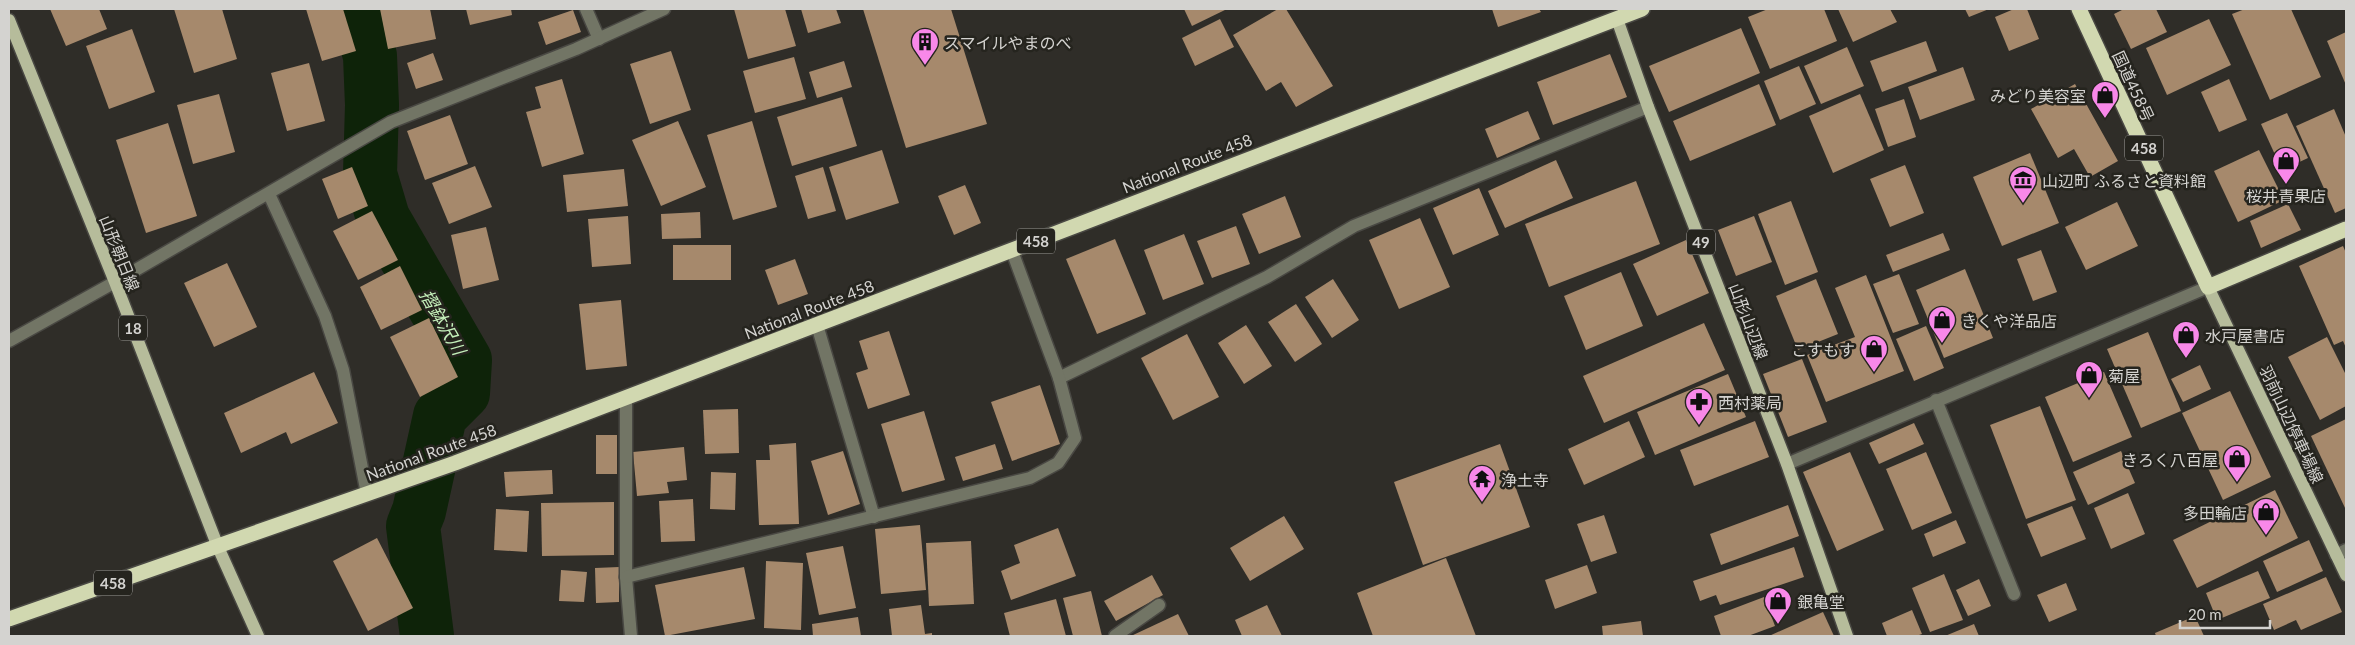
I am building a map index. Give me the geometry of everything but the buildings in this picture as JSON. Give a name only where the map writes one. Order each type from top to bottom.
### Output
[{"type":"highway","name":"458","points":[[1616,14],[1642,9]]},
{"type":"highway","name":"国道458号","points":[[2079,9],[2208,287]]},
{"type":"highway","name":"National Route 458","points":[[9,619],[399,484],[1012,251],[1616,14]]},
{"type":"highway","points":[[2208,287],[2346,229]]},
{"type":"main road","name":"山形山辺線","points":[[1616,14],[1648,107],[1787,464],[1847,636]]},
{"type":"main road","name":"山形朝日線","points":[[9,20],[115,282],[218,547],[258,636]]},
{"type":"main road","name":"羽前山辺停車場線","points":[[2208,287],[2341,553],[2346,575]]},
{"type":"street","points":[[586,9],[599,39]]},
{"type":"street","points":[[9,341],[269,194],[391,122],[599,39],[664,9]]},
{"type":"street","points":[[1059,378],[1266,277],[1354,226],[1648,107]]},
{"type":"street","points":[[269,194],[325,316],[343,370],[367,494]]},
{"type":"street","points":[[626,577],[1030,478],[1058,463],[1075,438],[1059,378],[1012,251]]},
{"type":"street","points":[[1787,464],[2208,287]]},
{"type":"street","points":[[817,325],[874,517]]},
{"type":"street","points":[[626,397],[626,577],[631,636]]},
{"type":"street","points":[[1936,400],[2014,594]]},
{"type":"street","points":[[1115,636],[1159,605]]},
{"type":"waterway","name":"摺鉢沢川","points":[[357,9],[370,56],[372,105],[370,174],[383,218],[465,360],[463,393],[440,416],[419,511],[413,526],[427,636]]},
{"type":"place","name":"スマイルやまのべ","points":[[925,66]]},
{"type":"place","name":"みどり美容室","points":[[2105,119]]},
{"type":"place","name":"桜井青果店","points":[[2286,185]]},
{"type":"place","name":"山辺町 ふるさと資料館","points":[[2023,204]]},
{"type":"place","name":"きくや洋品店","points":[[1942,344]]},
{"type":"place","name":"水戸屋書店","points":[[2186,359]]},
{"type":"place","name":"こすもす","points":[[1874,373]]},
{"type":"place","name":"菊屋","points":[[2089,399]]},
{"type":"place","name":"西村薬局","points":[[1699,426]]},
{"type":"place","name":"きろく八百屋","points":[[2237,483]]},
{"type":"place","name":"浄土寺","points":[[1482,503]]},
{"type":"place","name":"多田輪店","points":[[2266,536]]},
{"type":"place","name":"銀亀堂","points":[[1778,625]]}]
